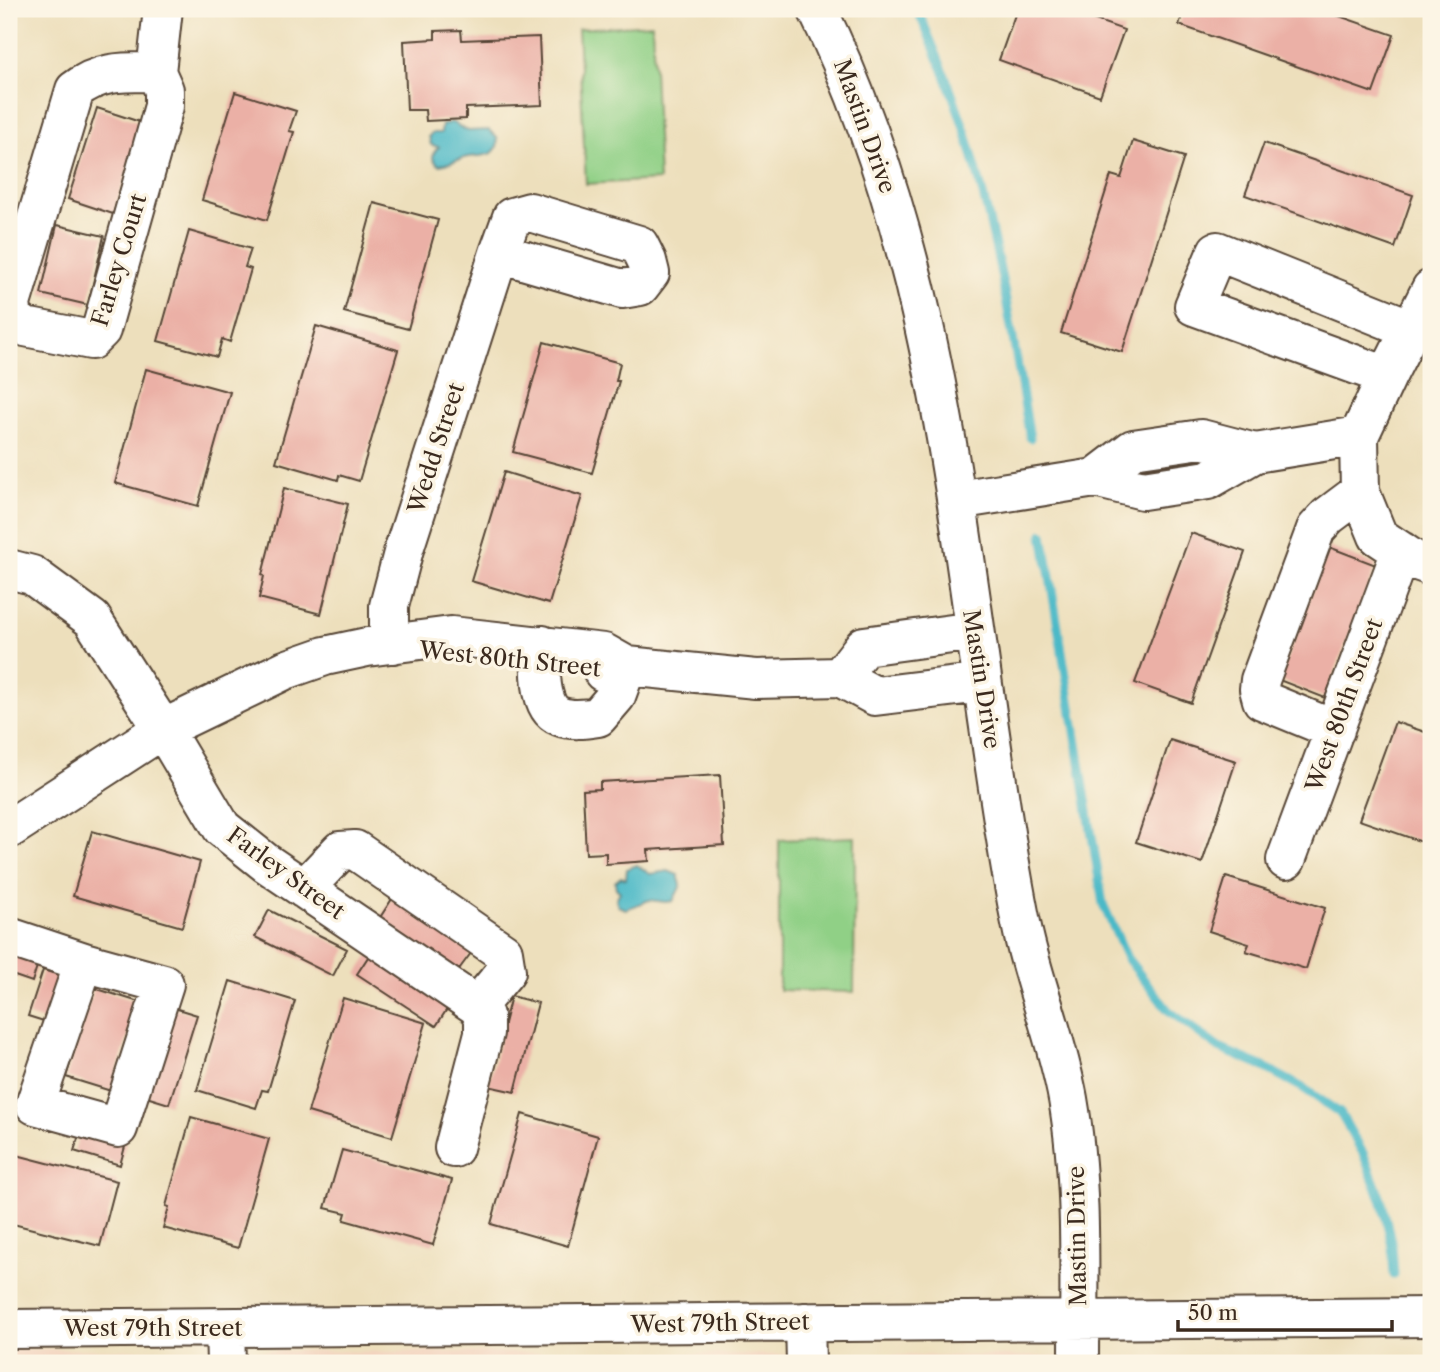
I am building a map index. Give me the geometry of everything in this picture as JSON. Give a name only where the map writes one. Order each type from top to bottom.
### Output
[{"type":"street","name":"Farley Court","points":[[156,72],[123,72],[90,78],[75,90],[11,304],[13,318],[24,327],[91,340],[101,330],[164,106],[164,90],[156,72],[163,9]]},
{"type":"street","name":"Mastin Drive","points":[[817,9],[839,55],[891,194],[919,301],[957,500],[974,631],[1011,869],[1024,938],[1056,1047],[1068,1099],[1076,1160],[1079,1363]]},
{"type":"street","points":[[1387,376],[1194,306],[1217,251],[1411,328]]},
{"type":"street","name":"Wedd Street","points":[[393,644],[389,606],[404,549],[499,253]]},
{"type":"street","points":[[957,500],[1095,478],[1133,449],[1201,439],[1255,453],[1359,436],[1431,289]]},
{"type":"street","name":"West 80th Street","points":[[1286,859],[1335,730],[1416,559],[1378,536],[1360,492],[1359,436]]},
{"type":"street","points":[[1335,730],[1262,700],[1260,680],[1317,529],[1328,516],[1360,492]]},
{"type":"street","name":"Farley Street","points":[[9,569],[32,575],[92,619],[163,729],[222,828],[266,863],[477,1006]]},
{"type":"street","points":[[840,677],[864,646],[974,631]]},
{"type":"street","name":"West 80th Street","points":[[9,829],[163,729],[285,670],[325,656],[393,644],[451,656],[541,655],[603,673],[627,666],[756,679],[840,677],[875,696],[982,683]]},
{"type":"street","points":[[541,655],[547,705],[558,716],[578,720],[597,717],[609,706],[616,696],[627,666]]},
{"type":"street","points":[[304,889],[340,850],[355,850],[503,952],[506,971],[477,1006],[484,1016],[484,1033],[454,1148]]},
{"type":"street","points":[[9,937],[84,962]]},
{"type":"street","name":"West 79th Street","points":[[9,1329],[226,1345],[805,1322],[1431,1317]]},
{"type":"street","points":[[805,1322],[806,1363]]},
{"type":"shaded area","points":[[9,1349],[1431,1359],[1431,1363],[9,1363]]},
{"type":"green space","points":[[652,24],[659,180],[586,184],[578,29]]},
{"type":"green space","points":[[855,837],[854,992],[779,990],[779,840]]},
{"type":"water","points":[[451,122],[468,131],[489,130],[497,138],[496,149],[489,154],[439,165],[433,156],[439,147],[431,145],[429,136],[441,133],[442,125]]},
{"type":"water","points":[[637,865],[650,874],[668,871],[678,875],[681,885],[673,901],[649,900],[626,909],[618,906],[616,899],[620,892],[615,882],[621,877],[626,879],[627,869]]},
{"type":"building","points":[[1017,9],[1064,9],[1124,30],[1100,96],[999,60]]},
{"type":"building","points":[[1184,9],[1319,9],[1394,35],[1373,93],[1179,25]]},
{"type":"building","points":[[461,30],[462,40],[539,37],[542,105],[466,108],[466,119],[426,121],[425,110],[407,110],[404,41],[435,39],[435,31]]},
{"type":"building","points":[[235,92],[296,111],[289,131],[294,132],[267,220],[202,200]]},
{"type":"building","points":[[97,108],[143,123],[113,214],[68,199]]},
{"type":"building","points":[[1133,141],[1184,157],[1122,352],[1061,333],[1111,175],[1121,178]]},
{"type":"building","points":[[1264,143],[1413,195],[1395,248],[1245,195]]},
{"type":"building","points":[[374,203],[438,220],[408,329],[344,312]]},
{"type":"building","points":[[57,225],[104,236],[88,305],[41,294]]},
{"type":"building","points":[[189,231],[251,249],[245,267],[251,269],[230,342],[222,339],[217,357],[158,341]]},
{"type":"building","points":[[316,326],[398,350],[359,481],[339,475],[338,480],[276,462]]},
{"type":"building","points":[[544,342],[620,363],[616,381],[619,381],[592,473],[513,452]]},
{"type":"building","points":[[146,369],[230,392],[198,506],[115,483]]},
{"type":"building","points":[[504,472],[582,496],[549,604],[471,581]]},
{"type":"building","points":[[284,488],[348,504],[321,614],[259,598],[264,576],[262,575]]},
{"type":"building","points":[[1191,533],[1245,552],[1191,703],[1135,683]]},
{"type":"building","points":[[1329,547],[1376,565],[1325,698],[1279,680]]},
{"type":"building","points":[[1395,722],[1431,734],[1431,825],[1425,843],[1359,820]]},
{"type":"building","points":[[1170,740],[1236,761],[1202,863],[1136,842]]},
{"type":"building","points":[[720,775],[724,845],[648,850],[649,861],[606,864],[606,853],[586,854],[583,790],[600,789],[600,782]]},
{"type":"building","points":[[92,831],[200,862],[182,927],[73,896]]},
{"type":"building","points":[[1226,877],[1325,908],[1306,969],[1246,951],[1249,944],[1209,931]]},
{"type":"building","points":[[392,899],[471,953],[457,972],[379,919]]},
{"type":"building","points":[[269,910],[347,949],[333,976],[255,937]]},
{"type":"building","points":[[9,950],[39,960],[32,982],[9,974]]},
{"type":"building","points":[[370,954],[449,1006],[436,1026],[357,974]]},
{"type":"building","points":[[43,970],[65,977],[50,1023],[28,1016]]},
{"type":"building","points":[[230,981],[295,1001],[268,1091],[262,1090],[256,1108],[197,1090]]},
{"type":"building","points":[[94,988],[139,1002],[111,1091],[66,1077]]},
{"type":"building","points":[[511,996],[538,1003],[515,1092],[488,1086]]},
{"type":"building","points":[[343,998],[426,1023],[392,1137],[308,1112]]},
{"type":"building","points":[[171,1007],[197,1015],[169,1104],[143,1096]]},
{"type":"building","points":[[522,1114],[598,1136],[568,1246],[491,1224]]},
{"type":"building","points":[[191,1117],[269,1139],[238,1248],[163,1228],[169,1207],[166,1206]]},
{"type":"building","points":[[81,1129],[126,1143],[120,1165],[74,1151]]},
{"type":"building","points":[[342,1150],[452,1180],[433,1245],[344,1220],[346,1213],[325,1208]]},
{"type":"building","points":[[9,1153],[117,1181],[100,1246],[9,1223]]},
{"type":"waterway","points":[[917,9],[954,99],[982,189],[1005,295],[1030,438]]},
{"type":"waterway","points":[[1043,534],[1103,904],[1127,958],[1168,1010],[1219,1048],[1264,1067],[1303,1088],[1340,1113],[1363,1153],[1382,1202],[1392,1245],[1394,1275]]}]
